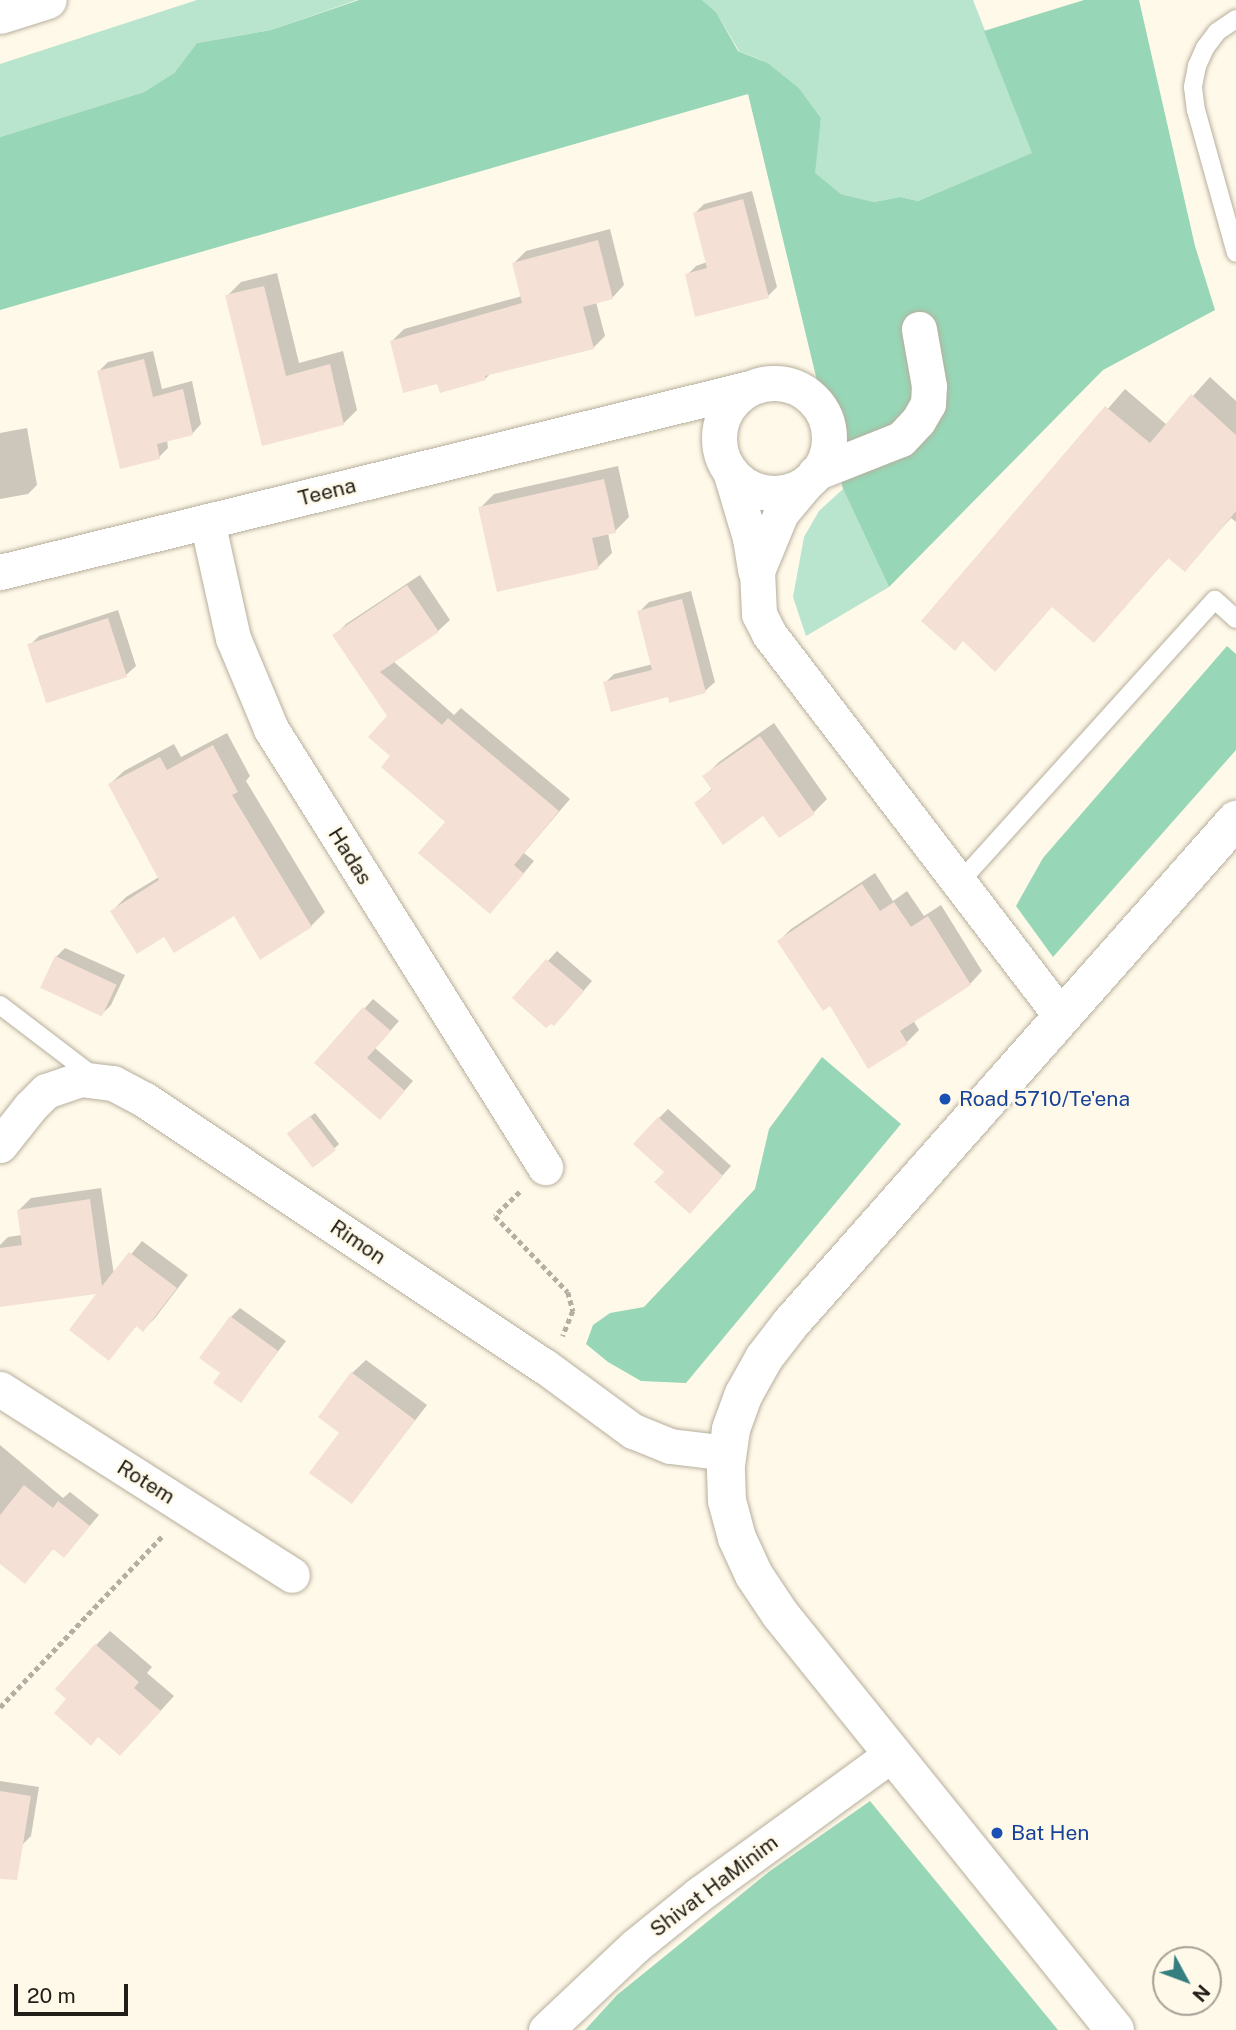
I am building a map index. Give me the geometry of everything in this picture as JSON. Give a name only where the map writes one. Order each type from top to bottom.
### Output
[{"type":"main road","points":[[0,15],[48,0]]},
{"type":"main road","points":[[1115,2030],[780,1614],[754,1576],[737,1538],[727,1501],[727,1452],[731,1429],[744,1394],[764,1358],[791,1322],[1236,820]]},
{"type":"street","points":[[653,411],[689,423],[746,486],[767,492],[788,491],[811,478],[901,439],[918,421],[928,404],[929,386],[919,329]]},
{"type":"street","points":[[756,582],[771,531],[792,497],[811,478],[829,444],[827,423],[817,404],[801,389],[781,383],[750,388],[726,411],[719,431],[725,462],[750,538],[759,614],[769,634],[1062,1017]]},
{"type":"street","name":"Teena","points":[[0,572],[750,388]]},
{"type":"street","name":"Hadas","points":[[207,521],[233,638],[271,729],[545,1167]]},
{"type":"street","name":"Rimon","points":[[0,1145],[46,1091],[63,1083],[96,1079],[113,1083],[145,1100],[550,1370],[633,1432],[670,1446],[727,1452]]},
{"type":"street","name":"Rotem","points":[[0,1390],[292,1575]]},
{"type":"street","name":"Shivat HaMinim","points":[[545,2030],[635,1946],[698,1895],[892,1754]]},
{"type":"lane","points":[[1236,19],[1217,32],[1205,48],[1197,66],[1193,87],[1196,110],[1236,253]]},
{"type":"lane","points":[[958,884],[1214,600],[1236,619]]},
{"type":"lane","points":[[0,1005],[96,1079]]},
{"type":"path","points":[[545,1167],[495,1216],[568,1292],[573,1311],[550,1370]]},
{"type":"path","points":[[0,1707],[188,1509]]},
{"type":"green space","points":[[197,0],[357,0],[271,30],[197,43],[174,73],[144,92],[0,137],[0,64]]},
{"type":"green space","points":[[359,0],[702,0],[716,12],[738,51],[768,63],[799,88],[821,118],[815,173],[841,194],[874,202],[900,197],[918,201],[1032,153],[984,31],[1084,0],[1139,0],[1195,246],[1215,310],[1103,370],[889,587],[843,489],[748,94],[0,310],[0,137],[144,92],[174,73],[197,43],[271,30]]},
{"type":"green space","points":[[702,0],[973,0],[1033,153],[918,201],[900,197],[874,202],[841,194],[814,173],[821,118],[799,88],[768,63],[739,51],[716,12]]},
{"type":"green space","points":[[843,489],[889,587],[806,636],[793,597],[804,537],[819,511]]},
{"type":"green space","points":[[1227,646],[1236,654],[1236,750],[1053,957],[1016,906],[1043,858]]},
{"type":"green space","points":[[822,1057],[901,1124],[686,1383],[641,1381],[608,1362],[586,1344],[593,1325],[610,1313],[644,1307],[755,1189],[769,1129]]},
{"type":"green space","points":[[870,1801],[1058,2030],[585,2030],[617,1995],[770,1871]]},
{"type":"building","points":[[743,199],[769,298],[695,317],[685,274],[707,268],[693,213]]},
{"type":"building","points":[[598,240],[613,299],[583,307],[594,349],[485,376],[486,380],[440,393],[437,384],[403,393],[390,341],[522,303],[512,263]]},
{"type":"building","points":[[264,286],[286,376],[330,364],[344,425],[262,446],[225,295]]},
{"type":"building","points":[[144,359],[153,397],[183,389],[193,435],[157,444],[160,459],[120,469],[97,371]]},
{"type":"building","points":[[1191,394],[1236,435],[1236,511],[1185,572],[1168,558],[1094,643],[1052,607],[995,672],[963,641],[955,651],[921,621],[1105,406],[1150,443]]},
{"type":"building","points":[[604,479],[616,533],[592,538],[599,569],[497,592],[478,507]]},
{"type":"building","points":[[407,585],[439,632],[380,672],[442,725],[448,718],[559,811],[514,865],[524,874],[490,914],[418,853],[445,822],[381,767],[390,756],[368,737],[387,716],[332,635]]},
{"type":"building","points":[[682,599],[706,693],[669,703],[668,697],[611,712],[603,682],[652,670],[637,611]]},
{"type":"building","points":[[108,618],[127,677],[46,703],[27,644]]},
{"type":"building","points":[[760,736],[815,814],[779,838],[763,816],[723,845],[694,803],[712,790],[702,776]]},
{"type":"building","points":[[213,745],[238,792],[232,795],[312,927],[260,960],[234,916],[174,953],[164,937],[137,954],[110,911],[159,880],[108,784],[160,757],[167,770]]},
{"type":"building","points":[[862,884],[880,911],[894,902],[911,927],[928,916],[971,985],[900,1031],[908,1044],[868,1069],[830,1006],[823,1011],[777,941]]},
{"type":"building","points":[[55,956],[117,985],[102,1016],[40,988]]},
{"type":"building","points":[[546,959],[584,991],[554,1026],[551,1024],[546,1028],[512,998]]},
{"type":"building","points":[[363,1007],[391,1031],[367,1058],[405,1091],[380,1120],[314,1063]]},
{"type":"building","points":[[310,1116],[336,1150],[313,1168],[287,1133]]},
{"type":"building","points":[[658,1117],[723,1176],[690,1214],[654,1182],[664,1172],[633,1144]]},
{"type":"building","points":[[90,1199],[102,1286],[129,1252],[177,1288],[143,1332],[136,1326],[109,1361],[69,1330],[96,1294],[0,1307],[0,1248],[22,1245],[17,1210]]},
{"type":"building","points":[[230,1316],[278,1351],[241,1403],[213,1383],[220,1373],[199,1358]]},
{"type":"building","points":[[351,1372],[415,1420],[352,1504],[309,1473],[339,1433],[318,1417]]},
{"type":"building","points":[[24,1485],[53,1508],[58,1501],[90,1526],[64,1558],[53,1549],[25,1584],[0,1564],[0,1515]]},
{"type":"building","points":[[95,1644],[139,1682],[134,1688],[161,1711],[120,1756],[98,1737],[91,1746],[54,1713],[66,1699],[55,1689]]},
{"type":"building","points":[[0,1791],[31,1796],[17,1880],[0,1879]]},
{"type":"place","name":"Road 5710/Te'ena","points":[[945,1099]]},
{"type":"place","name":"Bat Hen","points":[[997,1833]]}]
